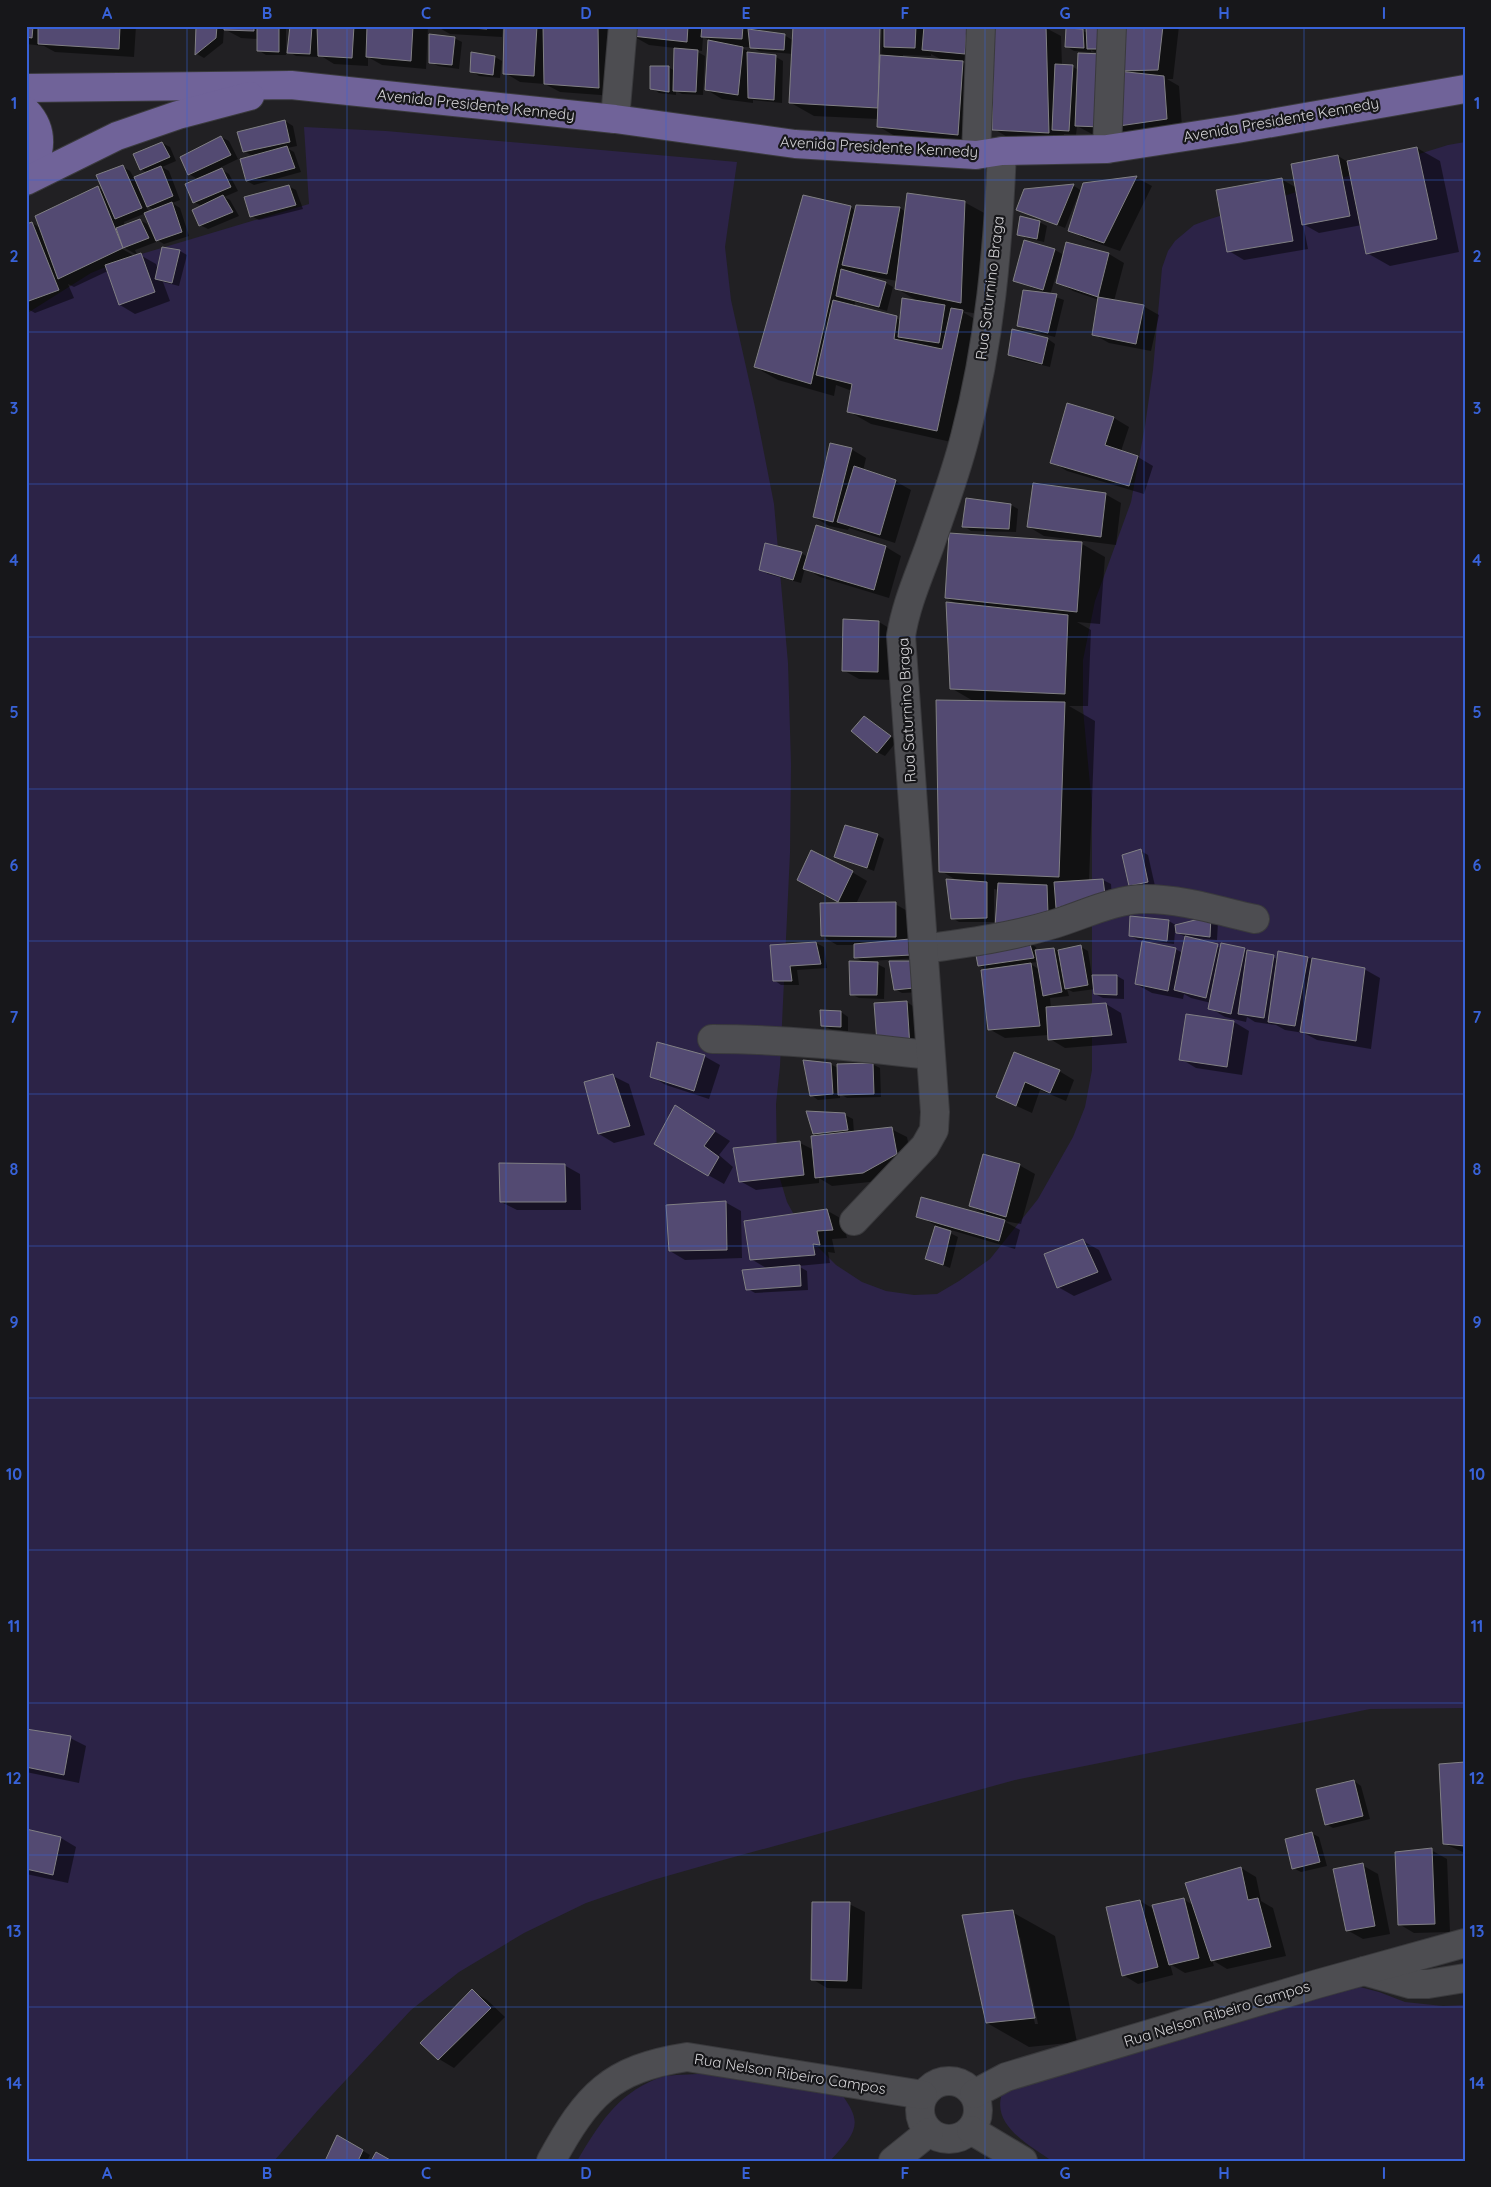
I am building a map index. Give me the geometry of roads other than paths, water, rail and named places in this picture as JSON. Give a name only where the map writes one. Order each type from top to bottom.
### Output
[{"type":"main road","name":"Avenida Presidente Kennedy","points":[[26,181],[117,136],[178,115],[291,85]]},
{"type":"main road","name":"Avenida Presidente Kennedy","points":[[26,88],[291,85],[616,119],[795,144],[976,155],[1002,151],[1107,149],[1237,129],[1465,89]]},
{"type":"main road","points":[[26,111],[40,136],[40,146],[37,157],[26,173]]},
{"type":"street","points":[[616,119],[623,26]]},
{"type":"street","points":[[976,155],[981,26]]},
{"type":"street","points":[[1107,149],[1112,26]]},
{"type":"street","name":"Rua Saturnino Braga","points":[[854,1220],[925,1146],[934,1130],[935,1112],[901,636],[905,612],[930,545],[965,438],[986,340],[998,244],[1002,151]]},
{"type":"street","points":[[923,949],[1008,937],[1056,924],[1122,901],[1165,900],[1255,919]]},
{"type":"street","points":[[712,1039],[792,1041],[930,1055]]},
{"type":"street","name":"Rua Nelson Ribeiro Campos","points":[[974,2094],[1006,2077],[1465,1943]]},
{"type":"street","points":[[1364,1971],[1410,1984],[1428,1984],[1465,1978]]},
{"type":"street","name":"Rua Nelson Ribeiro Campos","points":[[551,2161],[581,2111],[597,2093],[616,2079],[636,2069],[662,2061],[687,2057],[922,2095]]},
{"type":"street","points":[[955,2082],[965,2086],[974,2094],[978,2112],[976,2122],[971,2130],[955,2140],[936,2138],[922,2124],[920,2115],[922,2095],[936,2083],[955,2082]]},
{"type":"street","points":[[971,2130],[1023,2161]]},
{"type":"street","points":[[893,2161],[929,2132]]}]
